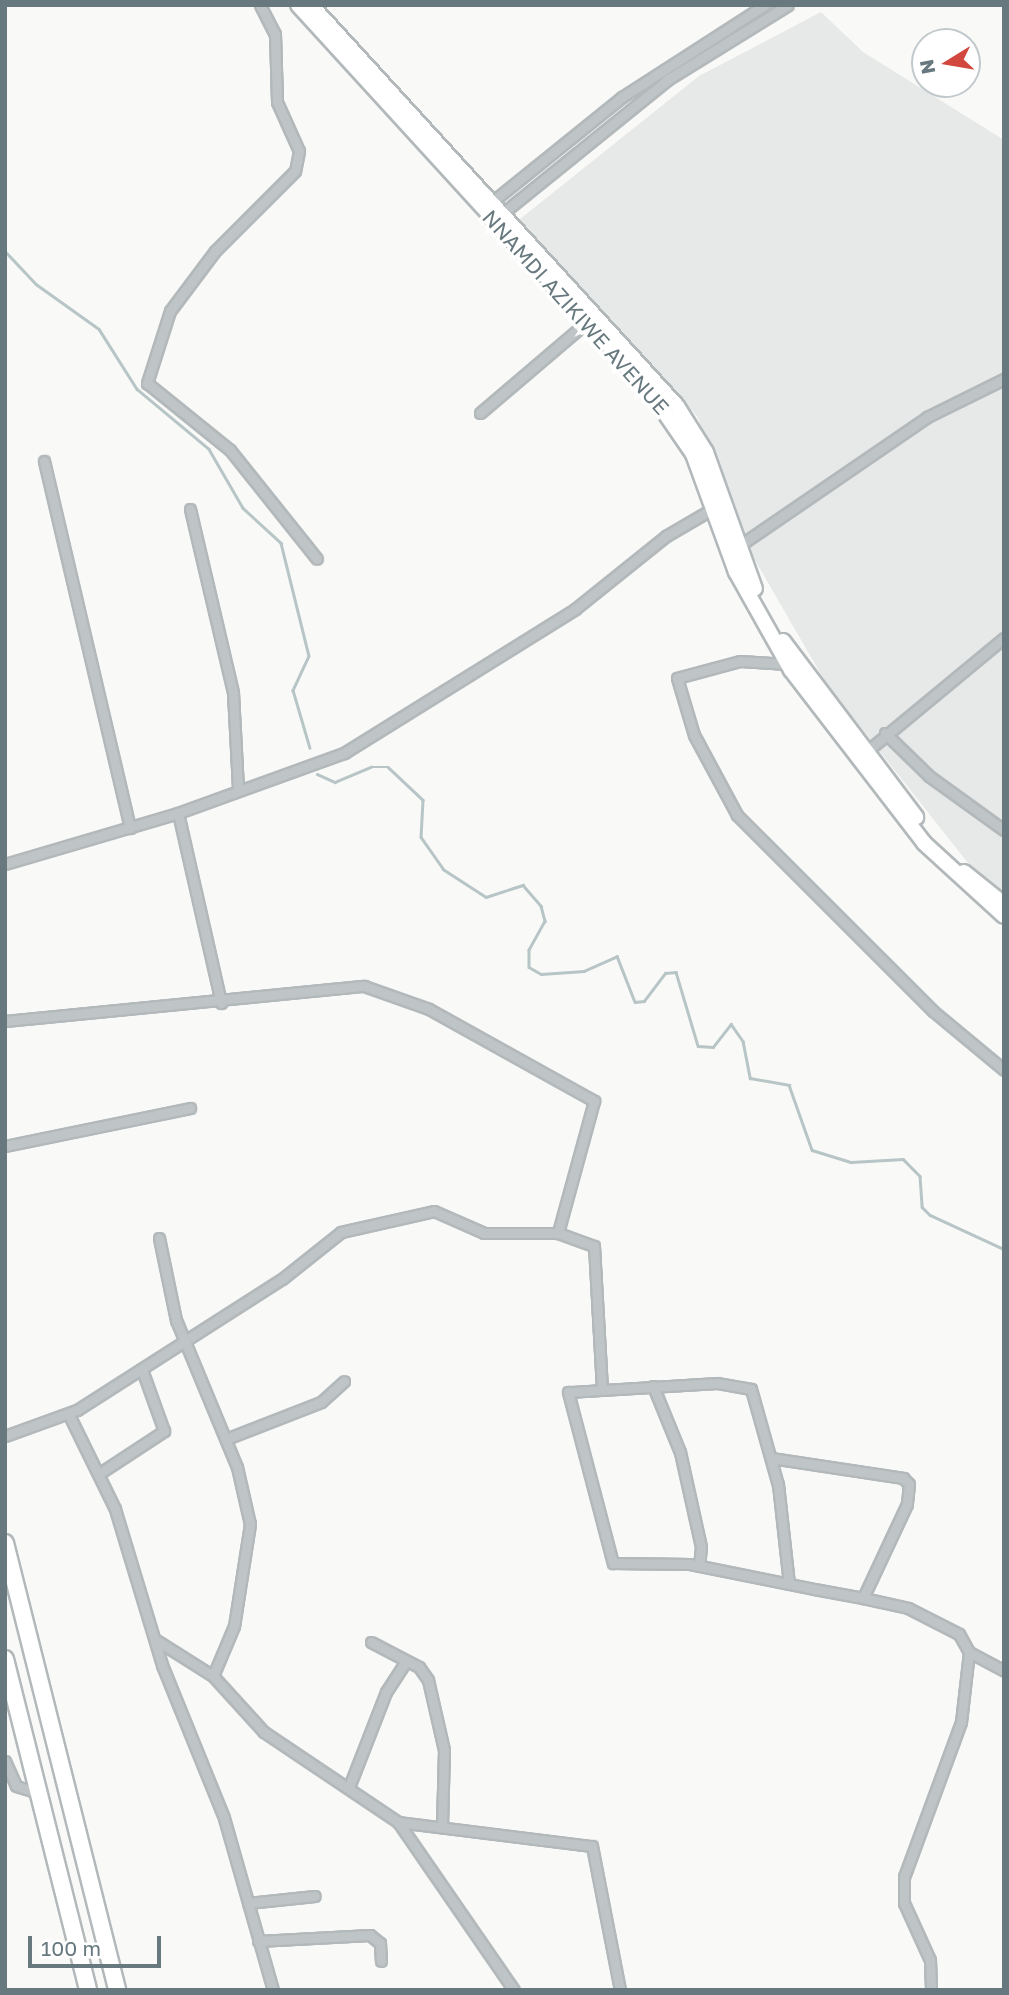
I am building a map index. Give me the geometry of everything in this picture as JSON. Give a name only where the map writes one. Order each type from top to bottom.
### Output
[{"type":"highway","points":[[5,1543],[117,1990]]},
{"type":"highway","points":[[5,1659],[88,1990]]},
{"type":"main road","name":"NNAMDI AZIKIWE AVENUE","points":[[298,5],[587,322],[677,427],[788,664],[941,862],[1004,916]]},
{"type":"main road","name":"NNAMDI AZIKIWE AVENUE","points":[[311,5],[503,214],[690,424],[714,473],[733,550],[783,642],[960,870],[1004,904]]},
{"type":"street","points":[[260,5],[275,34],[277,103],[299,151],[295,171],[215,251],[170,310],[147,383],[230,450],[317,559]]},
{"type":"street","points":[[492,202],[622,97],[765,5]]},
{"type":"street","points":[[503,214],[677,72],[789,5]]},
{"type":"street","points":[[480,413],[587,322]]},
{"type":"street","points":[[733,550],[927,417],[1004,379]]},
{"type":"street","points":[[44,461],[131,828]]},
{"type":"street","points":[[5,864],[178,813],[372,738],[575,609],[666,536],[713,508]]},
{"type":"street","points":[[190,509],[233,692],[238,789]]},
{"type":"street","points":[[866,751],[1004,638]]},
{"type":"street","points":[[788,664],[740,661],[677,678],[694,735],[737,815],[933,1011],[1004,1070]]},
{"type":"street","points":[[886,733],[929,776],[1004,830]]},
{"type":"street","points":[[178,813],[221,1003]]},
{"type":"street","points":[[5,1021],[221,1003],[364,986],[453,1020],[584,1092],[594,1101],[593,1113],[558,1233]]},
{"type":"street","points":[[5,1146],[190,1108]]},
{"type":"street","points":[[5,1436],[69,1415],[184,1344],[341,1232],[434,1211],[484,1233],[558,1233],[594,1246],[602,1390]]},
{"type":"street","points":[[159,1238],[184,1344],[226,1438],[250,1524],[234,1626],[213,1676]]},
{"type":"street","points":[[100,1473],[164,1431],[142,1370]]},
{"type":"street","points":[[226,1438],[321,1402],[344,1381]]},
{"type":"street","points":[[789,1584],[787,1528],[751,1389],[717,1383],[568,1392],[610,1558],[616,1564],[699,1566],[789,1584],[863,1598],[943,1624],[960,1634],[970,1652],[1004,1671]]},
{"type":"street","points":[[653,1386],[680,1452],[701,1547],[699,1566]]},
{"type":"street","points":[[69,1415],[100,1473],[156,1640],[216,1794],[273,1990]]},
{"type":"street","points":[[771,1458],[903,1478],[909,1484],[907,1504],[863,1598]]},
{"type":"street","points":[[156,1640],[213,1676],[264,1732],[398,1822],[514,1990]]},
{"type":"street","points":[[371,1642],[406,1661],[428,1680],[439,1717],[442,1824]]},
{"type":"street","points":[[931,1990],[930,1960],[907,1919],[904,1877],[961,1722],[970,1652]]},
{"type":"street","points":[[349,1787],[386,1692],[406,1661]]},
{"type":"street","points":[[5,1761],[16,1786],[38,1793]]},
{"type":"street","points":[[398,1822],[442,1824],[592,1846],[620,1990]]},
{"type":"street","points":[[248,1903],[315,1896]]},
{"type":"street","points":[[258,1941],[370,1935],[380,1943],[382,1961]]},
{"type":"shaded area","points":[[821,12],[863,52],[911,82],[911,98],[937,98],[1004,140],[1004,892],[968,863],[827,685],[748,548],[697,416],[520,219],[699,76]]},
{"type":"waterway","points":[[5,251],[36,284],[99,329],[137,389],[209,449],[243,508],[281,543],[309,656],[293,690],[310,748]]},
{"type":"waterway","points":[[317,774],[335,782],[371,767],[388,767],[423,800],[421,837],[443,869],[486,897],[523,885],[541,906],[545,921],[529,950],[529,967],[541,974],[584,971],[617,956],[635,1002],[644,1001],[665,973],[676,972],[698,1046],[713,1047],[731,1024],[743,1041],[750,1078],[789,1085],[812,1150],[851,1162],[903,1159],[920,1176],[922,1207],[930,1215],[1004,1249]]}]
